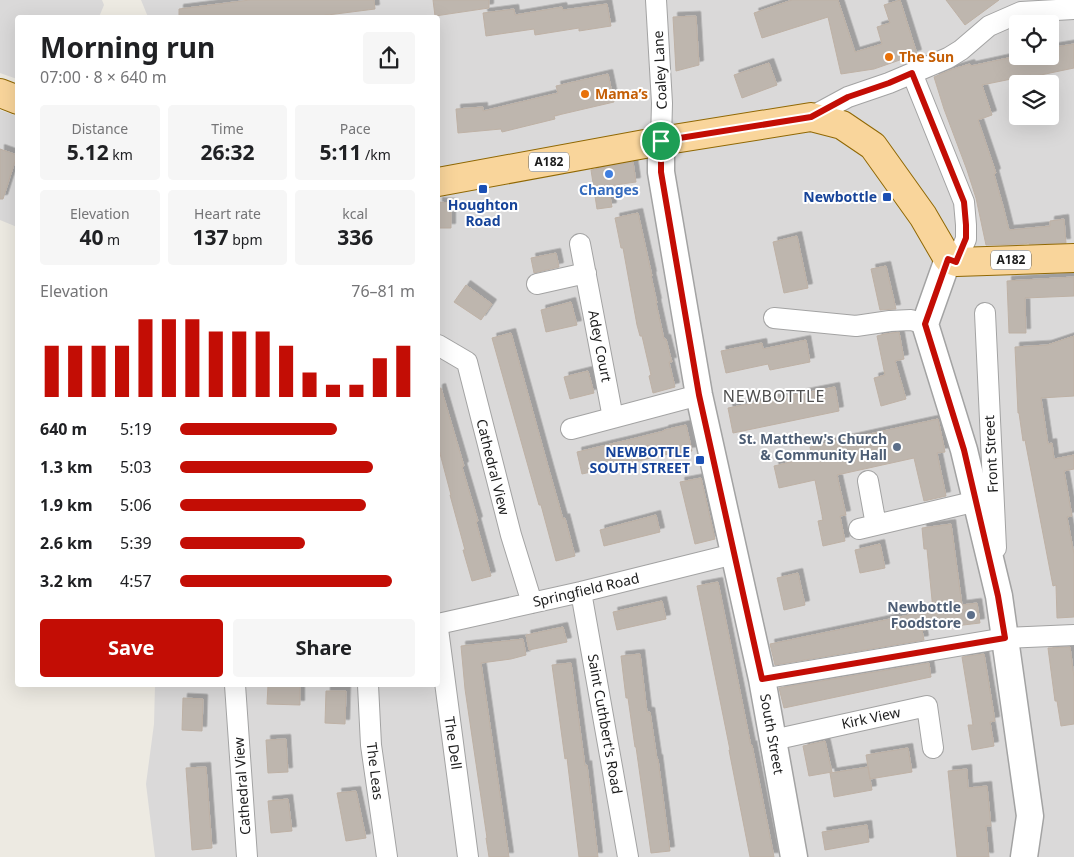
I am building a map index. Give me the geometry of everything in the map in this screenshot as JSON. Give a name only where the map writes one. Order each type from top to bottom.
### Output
[{"type":"main road","points":[[0,93],[15,99]]},
{"type":"main road","name":"A182","points":[[440,182],[661,141],[811,117],[842,125],[873,146],[923,216],[952,261],[1074,258]]},
{"type":"street","name":"Coaley Lane","points":[[656,0],[662,102],[661,141]]},
{"type":"street","points":[[811,117],[848,97],[889,83],[948,58],[1018,6],[1074,9]]},
{"type":"street","points":[[774,318],[856,326],[890,320],[911,320],[925,324],[952,261],[966,238],[966,225],[964,202],[912,73]]},
{"type":"street","name":"South Street","points":[[661,141],[661,172],[699,395],[762,679],[794,857]]},
{"type":"street","name":"Adey Court","points":[[580,244],[613,418]]},
{"type":"street","points":[[537,284],[586,273]]},
{"type":"street","name":"Front Street","points":[[985,313],[998,596]]},
{"type":"street","name":"Front Street","points":[[925,324],[964,450],[998,596],[1030,816],[1024,857]]},
{"type":"street","name":"Cathedral View","points":[[440,346],[466,362],[510,535],[532,603]]},
{"type":"street","points":[[571,429],[699,395]]},
{"type":"street","points":[[868,482],[867,527],[977,501]]},
{"type":"street","name":"Springfield Road","points":[[440,624],[582,592],[734,554]]},
{"type":"street","name":"Saint Cuthbert's Road","points":[[582,592],[628,857]]},
{"type":"street","points":[[762,679],[1005,638],[1074,635]]},
{"type":"street","name":"The Dell","points":[[440,644],[468,857]]},
{"type":"street","name":"Cathedral View","points":[[235,687],[247,857]]},
{"type":"street","name":"The Leas","points":[[368,687],[371,745],[387,857]]},
{"type":"street","name":"Kirk View","points":[[773,740],[927,706],[932,748]]},
{"type":"shaded area","points":[[0,0],[102,0],[104,5],[100,15],[15,15],[15,78],[0,73]]},
{"type":"shaded area","points":[[141,0],[1074,0],[1074,857],[155,857],[146,784],[154,724],[155,687],[440,687],[440,15],[147,15]]},
{"type":"shaded area","points":[[0,110],[15,115],[15,226],[0,220]]},
{"type":"building","points":[[250,0],[374,0],[375,9],[328,15],[179,15],[179,9]]},
{"type":"building","points":[[433,0],[489,0],[489,8],[435,15]]},
{"type":"building","points":[[792,0],[838,0],[855,52],[882,44],[877,27],[890,23],[884,5],[900,0],[917,54],[874,69],[841,74],[828,17],[762,38],[754,13]]},
{"type":"building","points":[[946,0],[999,0],[965,25]]},
{"type":"building","points":[[607,4],[611,26],[579,31],[579,28],[535,35],[534,29],[486,36],[483,13],[514,9],[515,15],[562,7],[563,10]]},
{"type":"building","points":[[696,16],[699,65],[676,71],[673,17]]},
{"type":"building","points":[[1074,44],[1074,68],[1041,75],[1009,75],[1009,79],[982,85],[992,115],[978,120],[996,173],[994,174],[1009,230],[1050,226],[1050,221],[1064,219],[1066,243],[986,245],[976,198],[934,77],[970,64],[971,66],[1009,58],[1009,65],[1059,65],[1059,46]]},
{"type":"building","points":[[769,63],[777,85],[742,98],[734,75]]},
{"type":"building","points":[[608,74],[614,102],[554,116],[555,119],[502,132],[501,129],[458,133],[456,109],[483,107],[483,111],[558,93],[556,86]]},
{"type":"building","points":[[0,149],[15,154],[15,161],[3,199],[0,199]]},
{"type":"building","points":[[633,162],[636,182],[608,186],[612,207],[597,209],[591,170]]},
{"type":"building","points":[[440,202],[451,203],[451,228],[440,228]]},
{"type":"building","points":[[638,213],[664,339],[666,339],[672,362],[669,362],[675,387],[653,393],[649,376],[651,375],[642,336],[640,336],[637,325],[623,248],[621,248],[615,218]]},
{"type":"building","points":[[797,236],[808,288],[784,293],[773,242]]},
{"type":"building","points":[[556,253],[559,267],[534,273],[531,258]]},
{"type":"building","points":[[886,266],[896,309],[880,310],[871,269]]},
{"type":"building","points":[[1074,277],[1074,296],[1025,298],[1026,333],[1009,333],[1007,281]]},
{"type":"building","points":[[466,285],[492,304],[481,320],[454,302]]},
{"type":"building","points":[[571,302],[577,325],[546,332],[541,310]]},
{"type":"building","points":[[899,332],[904,359],[895,361],[906,399],[881,406],[874,378],[885,375],[877,336]]},
{"type":"building","points":[[511,333],[575,556],[556,561],[492,338]]},
{"type":"building","points":[[1074,336],[1074,396],[1041,398],[1048,444],[1052,443],[1054,459],[1074,455],[1074,469],[1064,471],[1072,516],[1067,517],[1074,554],[1074,617],[1057,618],[1056,585],[1053,586],[1025,440],[1023,441],[1018,413],[1015,347],[1047,345]]},
{"type":"building","points":[[806,340],[810,362],[770,370],[768,364],[726,373],[721,351],[762,343],[763,349]]},
{"type":"building","points":[[588,371],[594,393],[570,399],[564,377]]},
{"type":"building","points":[[835,387],[839,411],[733,433],[728,408]]},
{"type":"building","points":[[440,388],[464,466],[462,467],[478,521],[476,522],[491,576],[472,581],[440,454]]},
{"type":"building","points":[[938,419],[945,452],[937,453],[946,496],[924,501],[914,458],[837,475],[846,515],[840,516],[845,541],[823,546],[818,521],[823,520],[815,480],[779,488],[774,466],[812,457],[810,447]]},
{"type":"building","points":[[686,425],[692,451],[670,456],[669,454],[582,474],[577,452]]},
{"type":"building","points":[[701,478],[715,539],[695,544],[680,482]]},
{"type":"building","points":[[656,515],[660,532],[604,546],[600,530]]},
{"type":"building","points":[[951,524],[962,605],[977,603],[980,623],[922,630],[924,640],[775,665],[770,644],[933,610],[927,549],[924,549],[922,528]]},
{"type":"building","points":[[880,544],[885,568],[860,573],[855,550]]},
{"type":"building","points":[[798,573],[805,605],[784,610],[777,578]]},
{"type":"building","points":[[718,582],[774,857],[750,857],[697,586]]},
{"type":"building","points":[[662,601],[666,619],[617,630],[613,612]]},
{"type":"building","points":[[563,627],[567,642],[529,650],[526,635]]},
{"type":"building","points":[[523,639],[526,655],[481,663],[509,857],[489,857],[465,689],[461,646]]},
{"type":"building","points":[[1070,647],[1074,677],[1074,724],[1061,726],[1057,701],[1055,701],[1048,648]]},
{"type":"building","points":[[640,654],[647,712],[650,712],[658,759],[670,851],[651,853],[621,656]]},
{"type":"building","points":[[984,654],[995,721],[990,722],[994,746],[972,750],[968,725],[973,725],[962,657]]},
{"type":"building","points":[[571,663],[585,766],[587,765],[598,857],[579,857],[567,758],[565,759],[552,665]]},
{"type":"building","points":[[929,663],[931,677],[784,708],[779,688]]},
{"type":"building","points":[[268,687],[300,687],[300,705],[267,704]]},
{"type":"building","points":[[326,691],[346,691],[345,724],[325,723]]},
{"type":"building","points":[[183,698],[203,699],[202,731],[182,730]]},
{"type":"building","points":[[286,739],[288,772],[268,773],[266,740]]},
{"type":"building","points":[[825,741],[832,772],[809,776],[803,746]]},
{"type":"building","points":[[908,748],[912,772],[870,779],[866,755]]},
{"type":"building","points":[[206,767],[212,848],[192,850],[186,768]]},
{"type":"building","points":[[868,767],[872,790],[834,797],[830,773]]},
{"type":"building","points":[[967,769],[968,788],[987,786],[991,826],[986,826],[989,857],[957,857],[948,771]]},
{"type":"building","points":[[356,791],[366,838],[346,841],[337,793]]},
{"type":"building","points":[[288,799],[292,831],[271,833],[268,801]]},
{"type":"building","points":[[867,825],[869,842],[825,850],[822,832]]},
{"type":"place","name":"The Sun","points":[[889,57]]},
{"type":"place","name":"Mama’s","points":[[585,94]]},
{"type":"place","name":"Changes","points":[[609,174]]},
{"type":"place","name":"Houghton Road","points":[[483,189]]},
{"type":"place","name":"Newbottle","points":[[887,197]]},
{"type":"place","name":"St. Matthew's Church & Community Hall","points":[[897,447]]},
{"type":"place","name":"NEWBOTTLE SOUTH STREET","points":[[700,460]]},
{"type":"place","name":"Newbottle Foodstore","points":[[971,615]]},
{"type":"district","name":"NEWBOTTLE","points":[[774,396]]},
{"type":"route","points":[[912,73],[964,202],[966,213],[966,238],[956,262],[948,259],[925,324],[964,450],[998,596],[1005,638],[762,679],[699,395],[661,172],[661,141],[811,117],[848,97],[912,73]]}]
